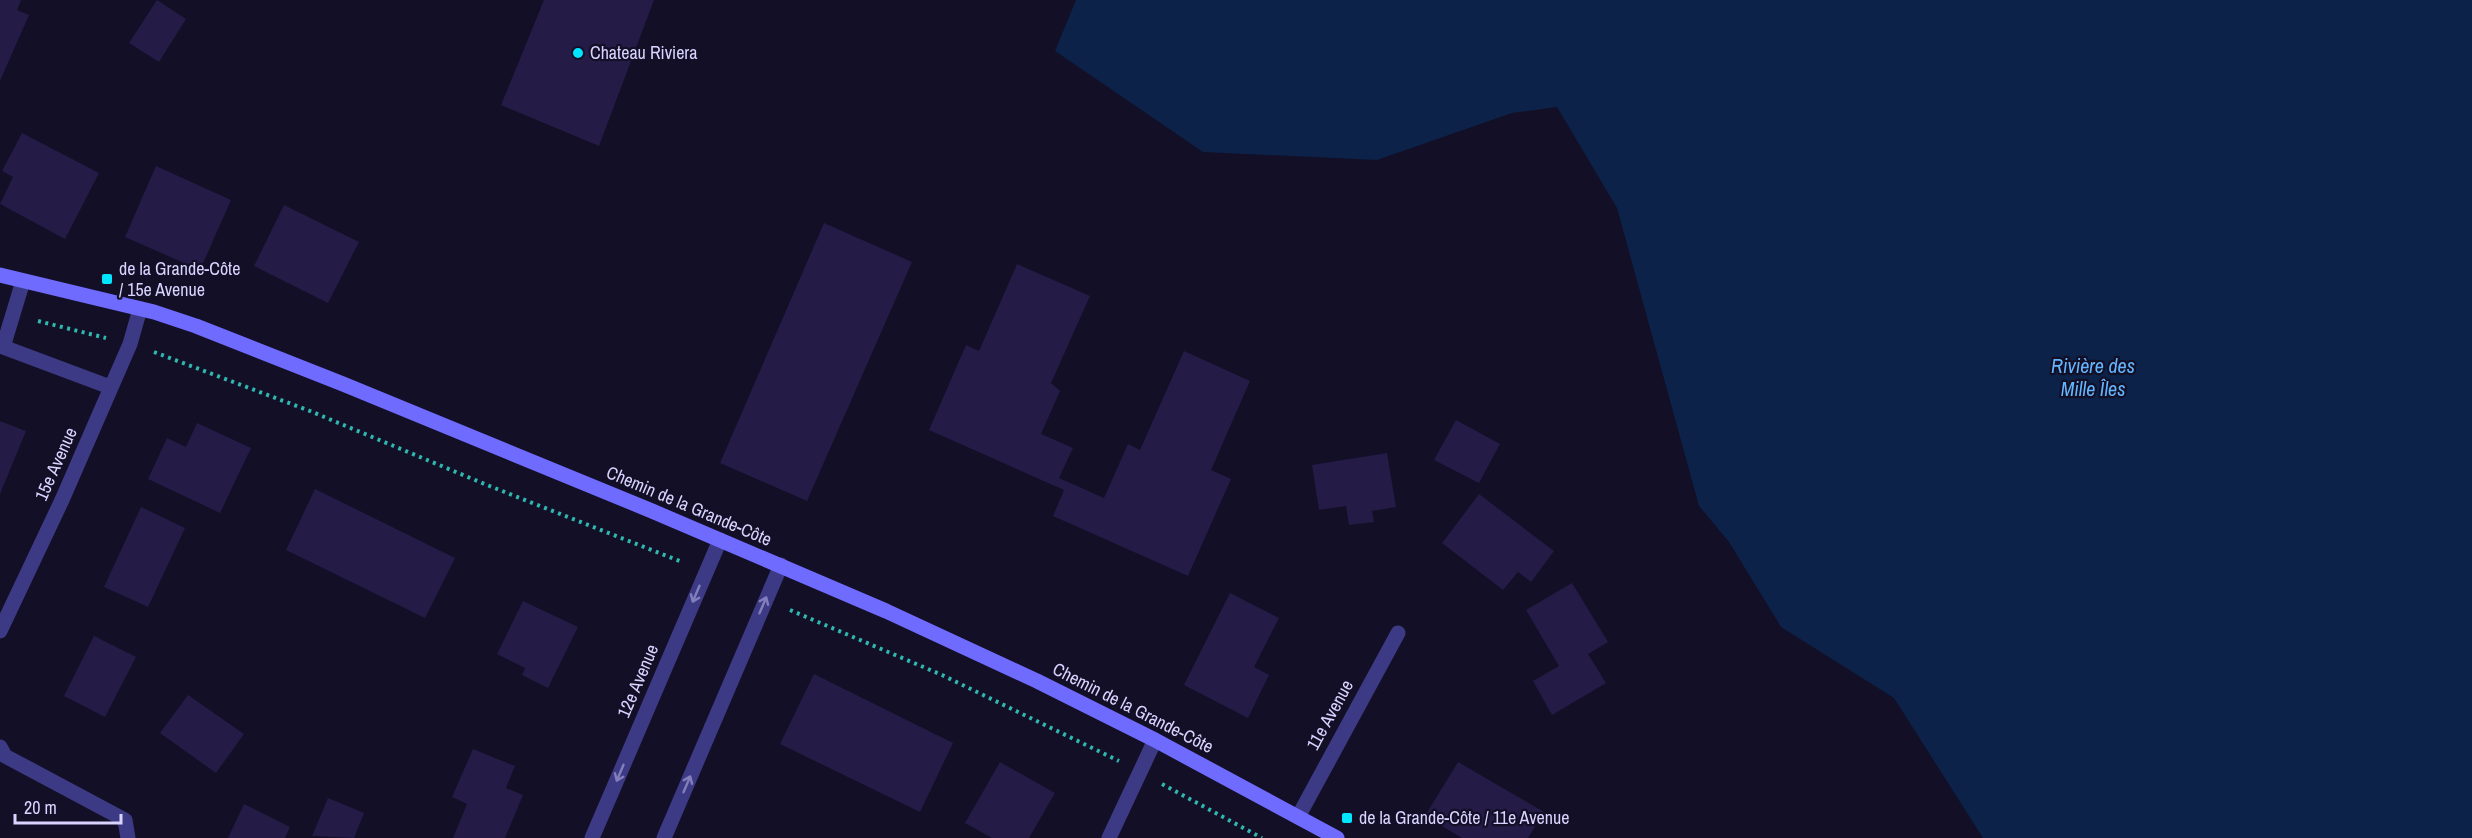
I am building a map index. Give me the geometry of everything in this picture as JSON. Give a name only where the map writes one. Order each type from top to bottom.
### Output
[{"type":"main road","name":"Chemin de la Grande-Côte","points":[[0,275],[140,309],[196,326],[289,362],[781,565],[998,663],[1155,740],[1337,838]]},
{"type":"street","points":[[23,280],[3,347],[110,387]]},
{"type":"street","name":"15e Avenue","points":[[0,631],[62,500],[130,344],[140,309]]},
{"type":"street","name":"12e Avenue","points":[[592,838],[720,540]]},
{"type":"street","points":[[664,838],[781,565]]},
{"type":"street","name":"11e Avenue","points":[[1298,817],[1398,633]]},
{"type":"street","points":[[1109,838],[1155,740]]},
{"type":"street","points":[[0,747],[5,756],[126,820],[128,838]]},
{"type":"path","points":[[65,327],[98,336]]},
{"type":"path","points":[[158,353],[310,411],[705,573]]},
{"type":"path","points":[[765,599],[952,680],[1112,757]]},
{"type":"path","points":[[1166,786],[1262,838]]},
{"type":"water","name":"Rivière des Mille Îles","points":[[1076,0],[2472,0],[2472,838],[1983,838],[1894,698],[1781,627],[1729,542],[1699,506],[1617,208],[1557,107],[1512,113],[1377,160],[1203,152],[1055,51]]},
{"type":"building","points":[[0,0],[21,0],[17,10],[29,15],[0,81]]},
{"type":"building","points":[[157,0],[186,19],[159,62],[129,43]]},
{"type":"building","name":"Chateau Riviera","points":[[544,0],[654,0],[599,146],[501,105]]},
{"type":"building","points":[[22,133],[99,173],[65,239],[0,204],[13,177],[2,171]]},
{"type":"building","points":[[156,166],[231,200],[200,270],[125,237]]},
{"type":"building","points":[[284,205],[359,242],[328,303],[254,266]]},
{"type":"building","points":[[824,223],[912,262],[807,501],[720,463]]},
{"type":"building","points":[[1017,264],[1090,296],[1051,383],[1060,391],[1041,434],[1073,448],[1059,478],[1104,498],[1128,444],[1140,450],[1184,351],[1250,381],[1211,470],[1231,479],[1188,576],[1053,516],[1064,490],[929,430],[966,345],[979,351]]},
{"type":"building","points":[[1456,420],[1500,444],[1479,483],[1434,460]]},
{"type":"building","points":[[0,421],[26,431],[0,494]]},
{"type":"building","points":[[197,423],[251,448],[220,513],[148,479],[167,438],[186,447]]},
{"type":"building","points":[[1387,453],[1396,507],[1372,511],[1374,522],[1349,525],[1346,506],[1319,510],[1312,465]]},
{"type":"building","points":[[315,489],[455,558],[425,618],[286,550]]},
{"type":"building","points":[[1479,494],[1554,551],[1531,582],[1518,572],[1503,590],[1442,543]]},
{"type":"building","points":[[141,507],[185,528],[148,607],[104,587]]},
{"type":"building","points":[[1572,583],[1608,642],[1588,654],[1606,683],[1552,715],[1533,681],[1559,666],[1526,610]]},
{"type":"building","points":[[1230,593],[1279,618],[1254,667],[1269,675],[1248,718],[1184,685]]},
{"type":"building","points":[[523,601],[578,627],[548,688],[522,675],[525,668],[497,654]]},
{"type":"building","points":[[94,636],[136,657],[105,717],[64,696]]},
{"type":"building","points":[[814,674],[953,743],[920,812],[780,744]]},
{"type":"building","points":[[188,695],[244,734],[216,773],[160,733]]},
{"type":"building","points":[[473,749],[515,766],[506,788],[523,795],[505,838],[453,838],[467,804],[452,797]]},
{"type":"building","points":[[1000,762],[1055,793],[1029,838],[992,838],[965,823]]},
{"type":"building","points":[[1458,762],[1544,812],[1528,838],[1462,838],[1425,816]]},
{"type":"building","points":[[328,798],[364,813],[354,838],[312,836]]},
{"type":"building","points":[[244,804],[290,827],[285,838],[228,838]]},
{"type":"place","name":"Chateau Riviera","points":[[578,53]]},
{"type":"place","name":"de la Grande-Côte / 15e Avenue","points":[[107,279]]},
{"type":"place","name":"de la Grande-Côte / 11e Avenue","points":[[1347,818]]}]
